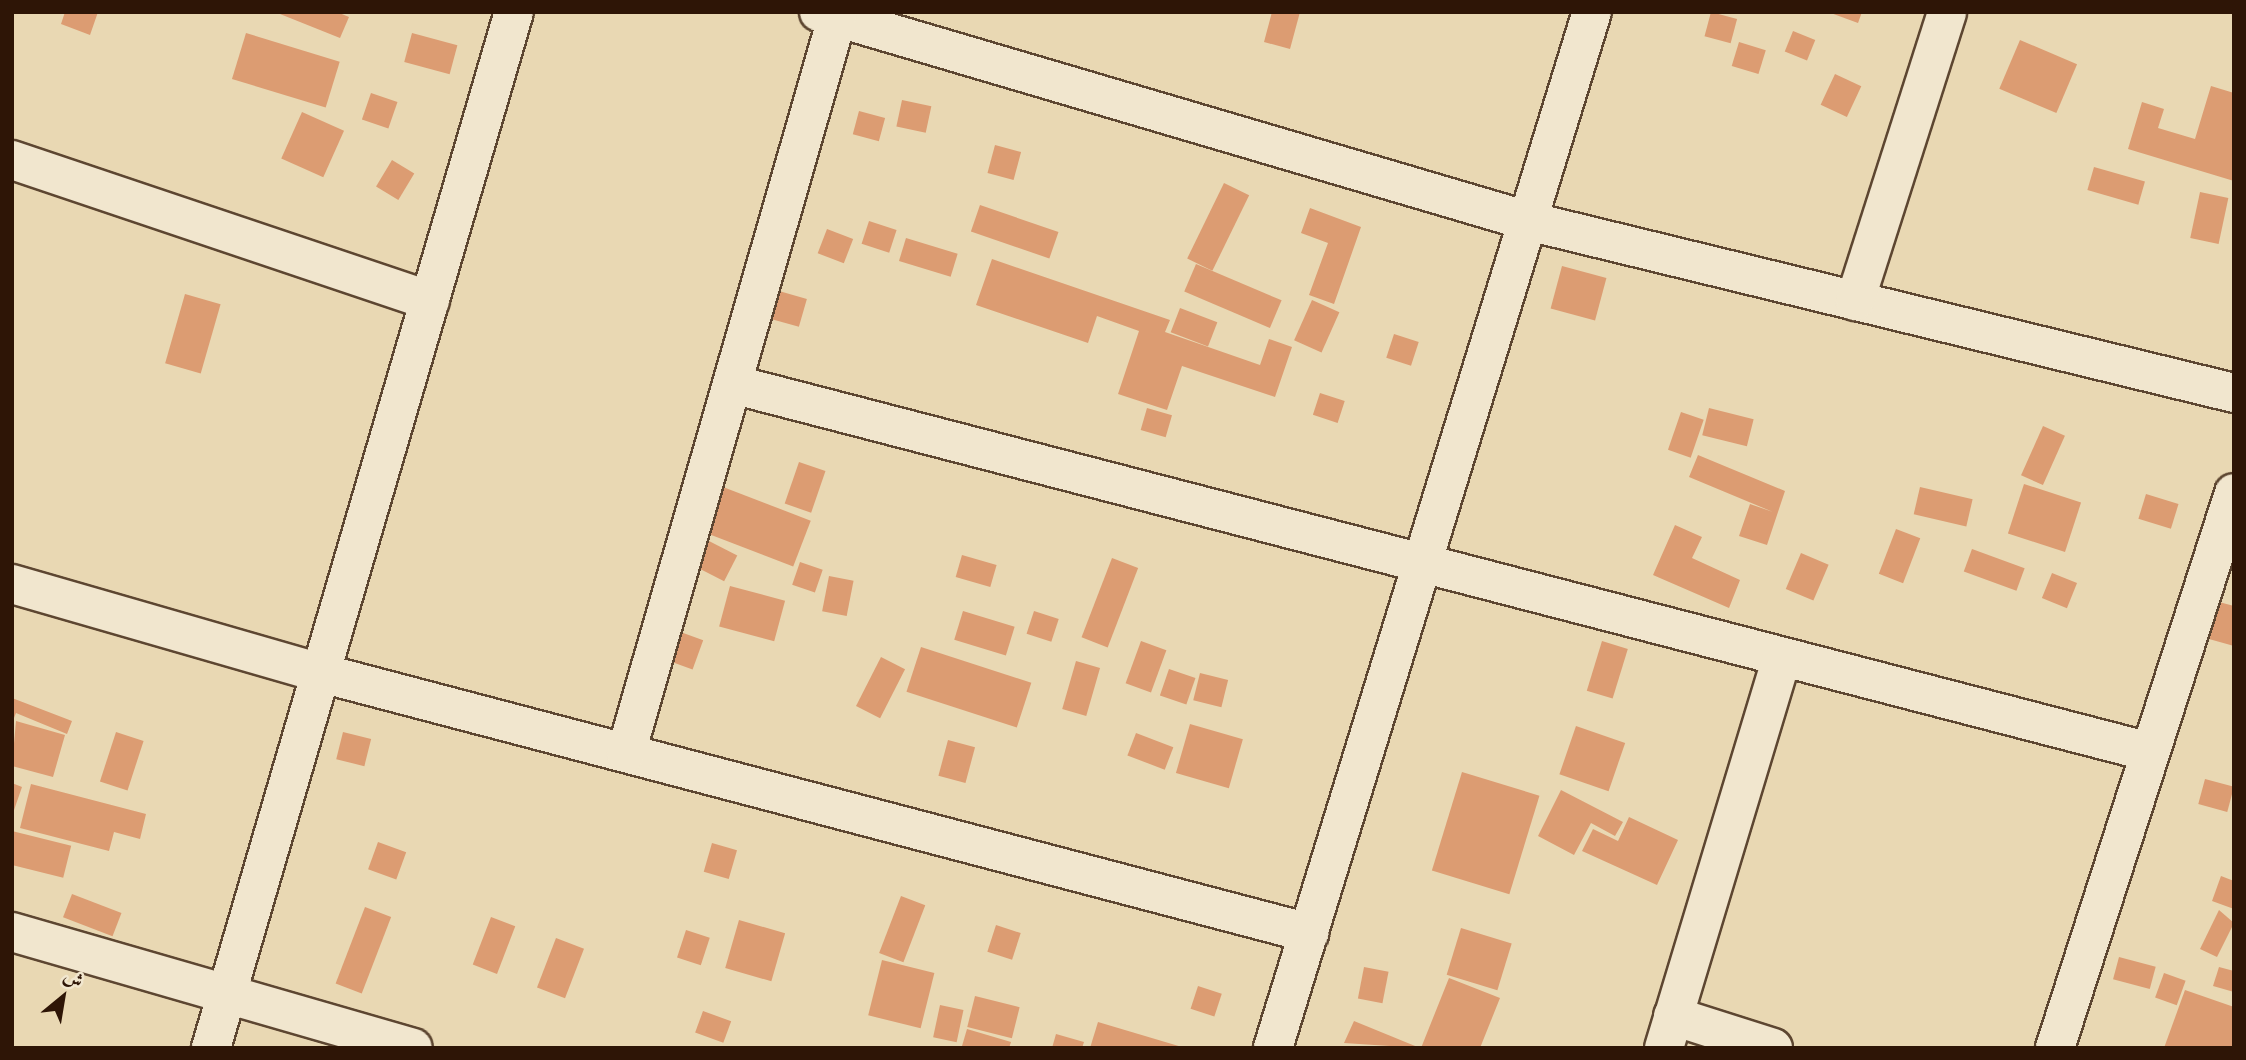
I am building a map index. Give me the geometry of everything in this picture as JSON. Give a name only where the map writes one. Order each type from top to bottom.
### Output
[{"type":"street","points":[[211,1048],[514,12]]},
{"type":"street","points":[[1273,1048],[1592,12]]},
{"type":"street","points":[[1856,301],[1947,12]]},
{"type":"street","points":[[626,753],[732,384],[828,15],[1528,220],[2234,393]]},
{"type":"street","points":[[12,160],[430,301]]},
{"type":"street","points":[[732,384],[1421,565],[2150,752]]},
{"type":"street","points":[[2055,1048],[2234,494]]},
{"type":"street","points":[[12,584],[321,673],[1308,933]]},
{"type":"street","points":[[1773,1048],[1668,1032],[1782,658]]},
{"type":"street","points":[[12,932],[228,991],[413,1048]]},
{"type":"building","points":[[65,12],[98,12],[90,35],[61,24]]},
{"type":"building","points":[[275,12],[337,12],[349,17],[340,38]]},
{"type":"building","points":[[1272,12],[1300,12],[1290,49],[1264,42]]},
{"type":"building","points":[[1711,12],[1737,19],[1731,43],[1705,36]]},
{"type":"building","points":[[1828,12],[1862,12],[1858,23]]},
{"type":"building","points":[[1793,31],[1815,40],[1807,60],[1785,51]]},
{"type":"building","points":[[246,33],[340,62],[326,108],[232,79]]},
{"type":"building","points":[[412,33],[457,45],[450,74],[404,62]]},
{"type":"building","points":[[2020,40],[2077,64],[2056,113],[1999,89]]},
{"type":"building","points":[[1739,42],[1766,50],[1758,74],[1732,66]]},
{"type":"building","points":[[1835,74],[1861,86],[1847,117],[1821,105]]},
{"type":"building","points":[[2211,86],[2234,93],[2234,181],[2128,149],[2142,102],[2164,109],[2158,128],[2195,139]]},
{"type":"building","points":[[371,93],[397,102],[388,129],[362,119]]},
{"type":"building","points":[[902,100],[931,106],[926,133],[896,126]]},
{"type":"building","points":[[859,111],[885,118],[879,141],[853,134]]},
{"type":"building","points":[[302,112],[344,131],[323,177],[281,159]]},
{"type":"building","points":[[995,145],[1021,152],[1014,180],[987,173]]},
{"type":"building","points":[[392,160],[414,173],[398,200],[376,187]]},
{"type":"building","points":[[2094,167],[2145,182],[2138,205],[2087,190]]},
{"type":"building","points":[[1224,183],[1249,195],[1212,271],[1187,258]]},
{"type":"building","points":[[2200,192],[2228,198],[2219,244],[2190,238]]},
{"type":"building","points":[[980,205],[1058,232],[1049,258],[971,231]]},
{"type":"building","points":[[1310,208],[1361,227],[1334,304],[1309,295],[1328,243],[1301,233]]},
{"type":"building","points":[[869,221],[897,230],[889,253],[862,244]]},
{"type":"building","points":[[827,229],[853,239],[844,263],[818,253]]},
{"type":"building","points":[[906,238],[958,254],[951,277],[899,261]]},
{"type":"building","points":[[992,259],[1170,320],[1165,332],[1260,365],[1269,339],[1292,347],[1275,397],[1182,366],[1167,410],[1118,394],[1139,331],[1097,316],[1088,343],[976,305]]},
{"type":"building","points":[[1196,264],[1282,300],[1270,328],[1184,292]]},
{"type":"building","points":[[1562,266],[1606,278],[1595,320],[1551,309]]},
{"type":"building","points":[[779,291],[807,299],[799,327],[771,319]]},
{"type":"building","points":[[185,294],[221,304],[201,373],[165,363]]},
{"type":"building","points":[[1312,300],[1339,312],[1322,352],[1294,340]]},
{"type":"building","points":[[1180,308],[1217,322],[1208,347],[1171,332]]},
{"type":"building","points":[[1394,334],[1419,342],[1411,366],[1386,358]]},
{"type":"building","points":[[1320,393],[1345,401],[1338,423],[1313,415]]},
{"type":"building","points":[[1147,408],[1172,415],[1166,437],[1141,430]]},
{"type":"building","points":[[1709,408],[1754,419],[1747,446],[1702,435]]},
{"type":"building","points":[[1681,412],[1704,420],[1691,458],[1668,450]]},
{"type":"building","points":[[2043,426],[2065,436],[2043,485],[2021,475]]},
{"type":"building","points":[[1698,455],[1785,491],[1767,545],[1739,536],[1750,504],[1773,512],[1689,477]]},
{"type":"building","points":[[799,462],[825,471],[811,513],[785,504]]},
{"type":"building","points":[[2024,484],[2081,503],[2065,552],[2008,533]]},
{"type":"building","points":[[723,487],[811,521],[793,566],[705,533]]},
{"type":"building","points":[[1920,487],[1973,499],[1966,526],[1914,514]]},
{"type":"building","points":[[2146,494],[2179,504],[2171,529],[2138,519]]},
{"type":"building","points":[[1675,525],[1702,537],[1692,558],[1740,580],[1729,608],[1653,575]]},
{"type":"building","points":[[1896,529],[1920,538],[1903,583],[1879,574]]},
{"type":"building","points":[[707,540],[737,555],[724,581],[694,566]]},
{"type":"building","points":[[1972,549],[2025,568],[2016,591],[1964,572]]},
{"type":"building","points":[[1801,553],[1829,565],[1813,601],[1786,589]]},
{"type":"building","points":[[962,555],[997,565],[990,587],[956,577]]},
{"type":"building","points":[[1112,558],[1138,568],[1108,647],[1082,637]]},
{"type":"building","points":[[800,562],[823,570],[815,593],[792,585]]},
{"type":"building","points":[[2052,573],[2077,583],[2067,608],[2042,598]]},
{"type":"building","points":[[829,576],[854,581],[847,616],[822,611]]},
{"type":"building","points":[[730,586],[785,601],[774,641],[719,627]]},
{"type":"building","points":[[2219,602],[2234,606],[2234,646],[2209,639]]},
{"type":"building","points":[[963,611],[1015,627],[1006,655],[954,640]]},
{"type":"building","points":[[1034,611],[1059,619],[1051,642],[1027,634]]},
{"type":"building","points":[[675,630],[703,640],[693,669],[664,659]]},
{"type":"building","points":[[1141,641],[1166,650],[1151,693],[1126,683]]},
{"type":"building","points":[[1602,641],[1628,649],[1613,699],[1587,691]]},
{"type":"building","points":[[921,647],[1031,683],[1017,728],[906,692]]},
{"type":"building","points":[[881,657],[905,669],[880,718],[856,706]]},
{"type":"building","points":[[1076,661],[1100,668],[1086,716],[1062,709]]},
{"type":"building","points":[[1169,669],[1195,678],[1186,705],[1160,695]]},
{"type":"building","points":[[1200,673],[1228,680],[1221,707],[1193,700]]},
{"type":"building","points":[[12,698],[72,721],[67,734],[16,713],[12,723]]},
{"type":"building","points":[[16,721],[65,735],[53,777],[12,766]]},
{"type":"building","points":[[1190,724],[1243,739],[1229,788],[1176,773]]},
{"type":"building","points":[[1576,726],[1625,743],[1609,791],[1559,774]]},
{"type":"building","points":[[116,732],[144,741],[128,790],[100,781]]},
{"type":"building","points":[[343,732],[371,739],[364,766],[336,759]]},
{"type":"building","points":[[1136,733],[1173,747],[1165,770],[1127,755]]},
{"type":"building","points":[[948,740],[975,747],[965,783],[938,776]]},
{"type":"building","points":[[1462,772],[1539,796],[1509,894],[1432,870]]},
{"type":"building","points":[[2205,779],[2234,787],[2227,812],[2198,804]]},
{"type":"building","points":[[12,783],[22,787],[13,813],[12,813]]},
{"type":"building","points":[[31,784],[146,814],[140,839],[114,832],[109,851],[20,828]]},
{"type":"building","points":[[1561,790],[1623,822],[1615,836],[1591,823],[1574,855],[1538,836]]},
{"type":"building","points":[[1629,817],[1678,840],[1657,885],[1582,851],[1593,829],[1618,841]]},
{"type":"building","points":[[12,831],[71,846],[63,878],[12,865]]},
{"type":"building","points":[[378,842],[406,852],[396,880],[368,869]]},
{"type":"building","points":[[712,843],[737,850],[729,879],[704,872]]},
{"type":"building","points":[[2221,876],[2234,881],[2234,909],[2212,901]]},
{"type":"building","points":[[72,894],[121,913],[113,936],[63,917]]},
{"type":"building","points":[[901,896],[925,905],[903,962],[879,953]]},
{"type":"building","points":[[365,907],[391,917],[362,994],[336,984]]},
{"type":"building","points":[[2219,910],[2234,923],[2217,957],[2200,949]]},
{"type":"building","points":[[491,917],[515,926],[497,974],[473,965]]},
{"type":"building","points":[[739,920],[785,933],[771,981],[725,968]]},
{"type":"building","points":[[996,925],[1021,933],[1012,960],[987,952]]},
{"type":"building","points":[[1461,928],[1512,943],[1497,990],[1447,975]]},
{"type":"building","points":[[686,930],[710,938],[701,965],[677,958]]},
{"type":"building","points":[[556,938],[584,949],[565,998],[537,987]]},
{"type":"building","points":[[2119,957],[2156,967],[2150,989],[2113,979]]},
{"type":"building","points":[[882,960],[934,973],[921,1028],[868,1015]]},
{"type":"building","points":[[1364,967],[1389,972],[1382,1003],[1358,998]]},
{"type":"building","points":[[2219,967],[2234,971],[2234,992],[2213,986]]},
{"type":"building","points":[[2164,973],[2186,981],[2177,1005],[2155,997]]},
{"type":"building","points":[[1449,978],[1500,998],[1480,1048],[1421,1048]]},
{"type":"building","points":[[1198,986],[1222,994],[1214,1017],[1191,1009]]},
{"type":"building","points":[[2185,990],[2234,1007],[2234,1048],[2164,1048]]},
{"type":"building","points":[[975,996],[1020,1007],[1012,1038],[967,1027]]},
{"type":"building","points":[[940,1005],[963,1010],[957,1042],[933,1037]]},
{"type":"building","points":[[703,1011],[731,1021],[723,1043],[695,1033]]},
{"type":"building","points":[[1354,1021],[1420,1048],[1344,1043]]},
{"type":"building","points":[[1098,1022],[1182,1047],[1182,1048],[1090,1048]]},
{"type":"building","points":[[967,1029],[1011,1042],[1009,1048],[962,1046]]},
{"type":"building","points":[[1056,1034],[1084,1042],[1082,1048],[1052,1048]]}]
